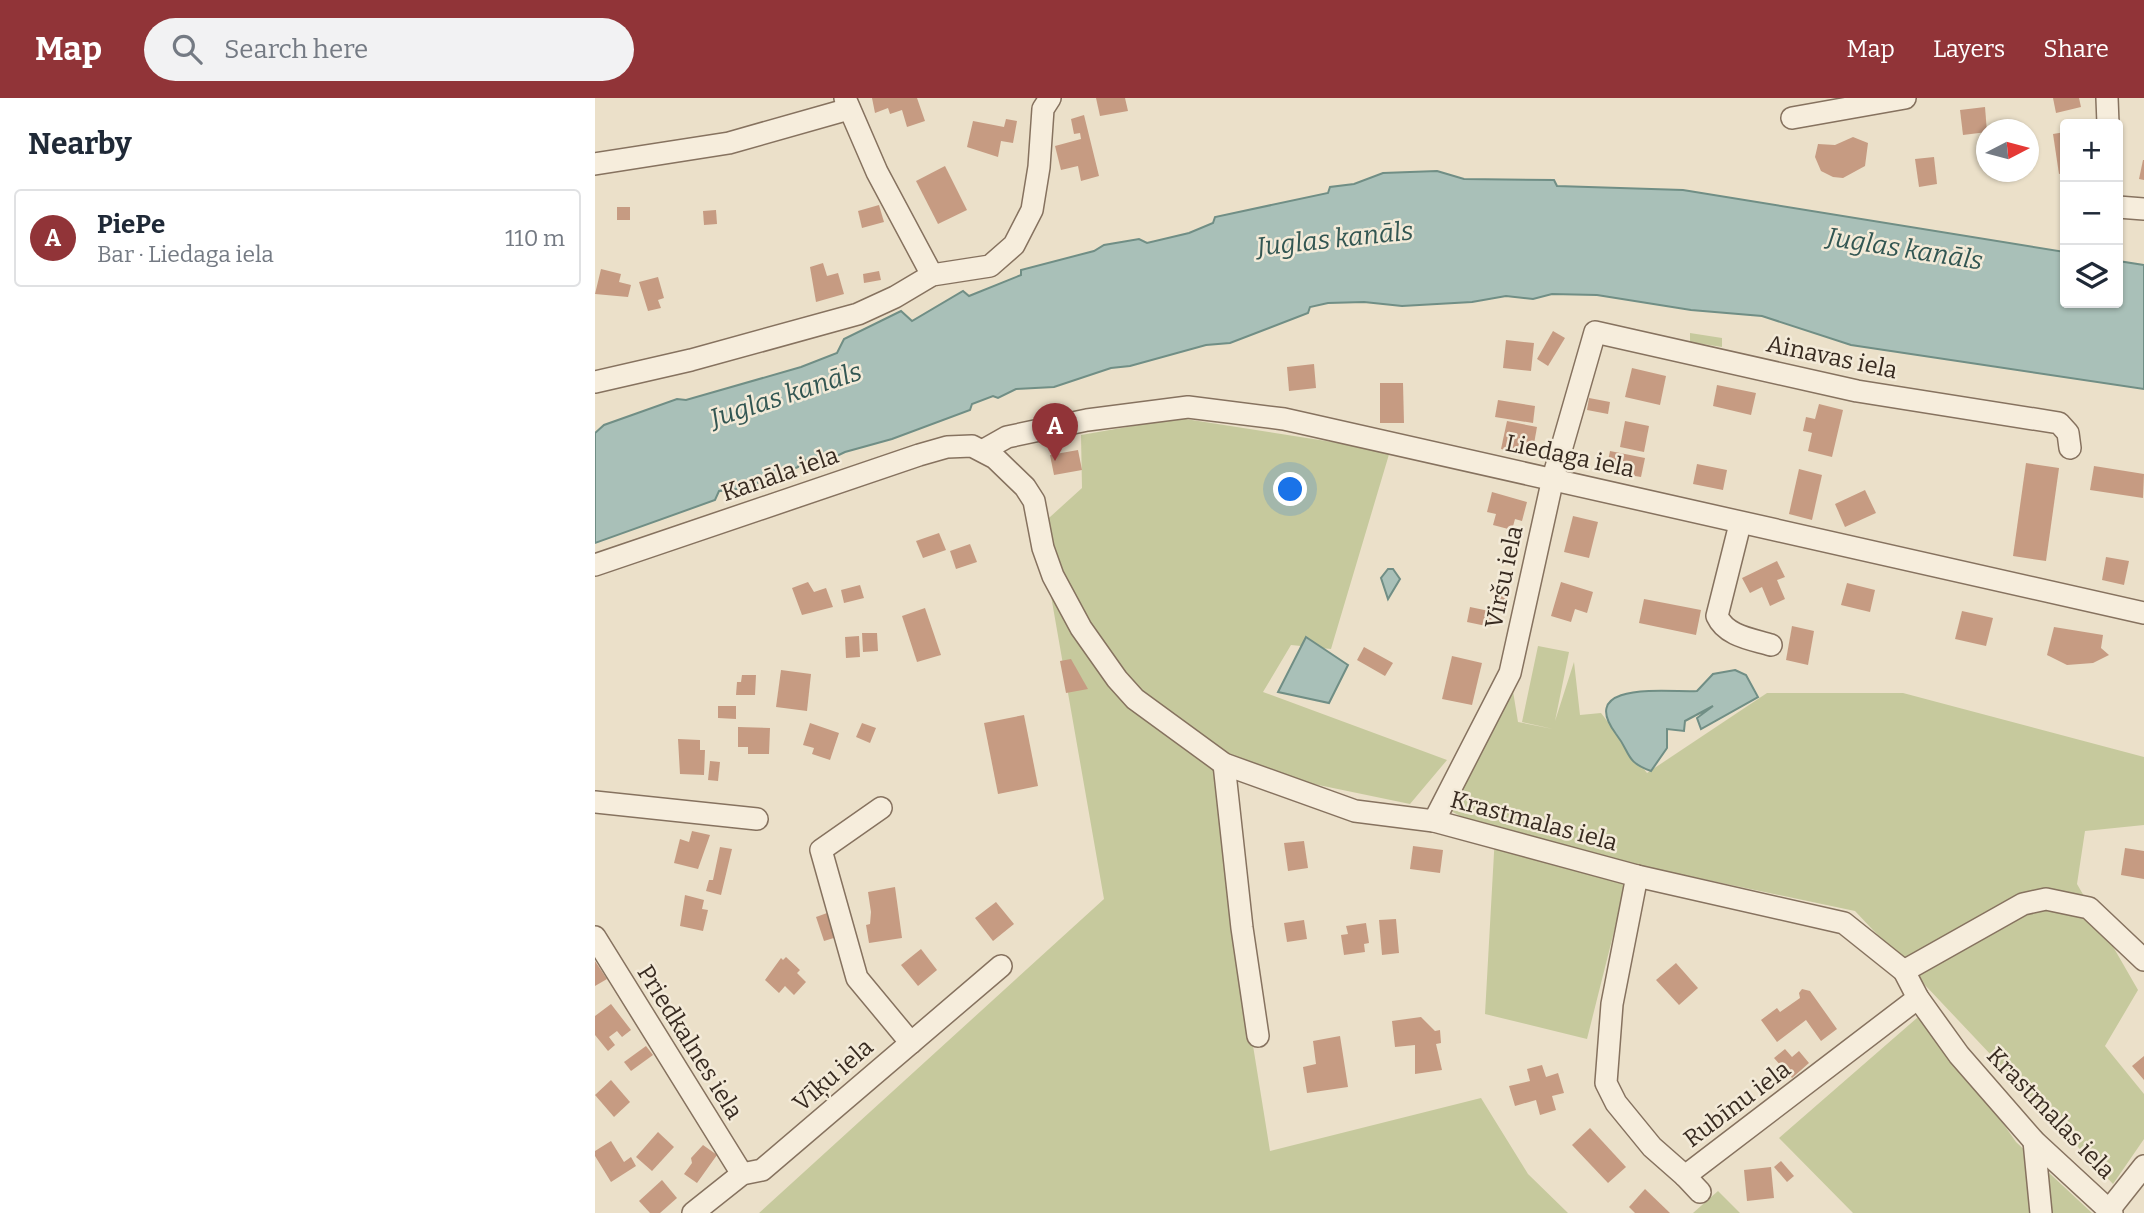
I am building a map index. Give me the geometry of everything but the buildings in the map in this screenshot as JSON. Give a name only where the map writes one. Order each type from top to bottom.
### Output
[{"type":"street","points":[[595,382],[691,360],[858,314],[895,297],[932,275],[990,266],[1014,245],[1032,210],[1039,167],[1043,109],[1050,98]]},
{"type":"street","points":[[1792,118],[1905,98]]},
{"type":"street","points":[[2107,98],[2108,119]]},
{"type":"street","points":[[595,164],[729,143],[847,104],[877,172],[932,275]]},
{"type":"street","points":[[2123,207],[2144,209]]},
{"type":"street","name":"Ainavas iela","points":[[1595,332],[1857,391],[2059,423],[2068,433],[2070,448]]},
{"type":"street","name":"Viršu iela","points":[[1434,821],[1510,673],[1553,478],[1595,332]]},
{"type":"street","name":"Liedaga iela","points":[[984,450],[1007,437],[1087,419],[1188,407],[1283,419],[2144,613]]},
{"type":"street","name":"Kanāla iela","points":[[595,565],[928,452],[961,445],[984,450]]},
{"type":"street","name":"Krastmalas iela","points":[[984,450],[1025,487],[1034,501],[1043,548],[1053,576],[1081,628],[1117,680],[1135,699],[1224,764],[1355,811],[1434,821],[1637,876],[1844,923],[1904,971],[1918,998],[1959,1055],[2034,1140],[2111,1212]]},
{"type":"street","points":[[1740,524],[1717,616],[1722,626],[1733,633],[1771,645]]},
{"type":"street","points":[[1224,764],[1242,928],[1258,1037]]},
{"type":"street","points":[[595,802],[757,819]]},
{"type":"street","points":[[881,808],[821,850],[857,978],[911,1043]]},
{"type":"street","name":"Rubīnu iela","points":[[1637,876],[1612,1004],[1606,1083],[1616,1103],[1652,1147],[1685,1176],[1918,998]]},
{"type":"street","points":[[1904,971],[2023,904],[2046,899],[2089,908],[2144,960]]},
{"type":"street","name":"Priedkalnes iela","points":[[595,937],[741,1174]]},
{"type":"street","name":"Vīķu iela","points":[[694,1213],[741,1174],[762,1170],[1001,966]]},
{"type":"street","points":[[2034,1140],[2041,1213]]},
{"type":"street","points":[[2111,1212],[2144,1166]]},
{"type":"street","points":[[1685,1176],[1700,1192]]},
{"type":"green space","points":[[1690,333],[1722,338],[1722,347],[1690,342]]},
{"type":"green space","points":[[1179,418],[1390,451],[1331,649],[1291,645],[1263,692],[1447,760],[1410,804],[1280,777],[1222,783],[1240,965],[1270,1151],[1481,1098],[1528,1174],[1568,1213],[759,1213],[1104,899],[1039,527],[1082,488],[1081,435]]},
{"type":"green space","points":[[1538,646],[1569,652],[1555,721],[1574,662],[1580,715],[1601,713],[1647,773],[1767,693],[1903,693],[2144,757],[2144,825],[2085,831],[2077,884],[2138,990],[2105,1046],[2144,1094],[2144,1139],[2113,1184],[1855,911],[1631,864],[1587,1039],[1485,1014],[1495,835],[1451,811],[1512,685],[1518,722],[1553,729],[1522,722]]},
{"type":"green space","points":[[1925,1011],[2016,1142],[2092,1213],[1853,1213],[1779,1138]]},
{"type":"green space","points":[[1718,1191],[1740,1213],[1693,1213]]},
{"type":"water","name":"Juglas kanāls","points":[[1437,171],[1464,179],[1554,180],[1557,186],[1683,190],[2060,251],[2060,308],[2123,308],[2123,262],[2144,265],[2144,389],[1851,345],[1762,316],[1691,310],[1597,295],[1552,294],[1533,299],[1506,296],[1472,302],[1402,306],[1364,302],[1328,303],[1310,307],[1308,313],[1230,343],[1206,345],[1130,366],[1111,368],[1054,387],[1016,389],[998,398],[993,396],[972,404],[970,410],[892,439],[845,452],[824,462],[818,457],[800,462],[798,467],[759,483],[719,491],[715,500],[595,543],[595,433],[604,425],[677,399],[686,400],[801,367],[837,353],[844,339],[901,311],[912,321],[963,291],[969,296],[1021,275],[1021,270],[1094,251],[1104,245],[1139,239],[1147,243],[1189,233],[1213,223],[1215,217],[1328,193],[1330,187],[1354,184],[1383,173]]},
{"type":"water","points":[[1388,569],[1393,569],[1400,579],[1388,599],[1381,578]]},
{"type":"water","points":[[1306,637],[1348,665],[1329,703],[1278,692]]},
{"type":"water","points":[[1735,670],[1746,675],[1758,697],[1701,729],[1697,718],[1713,706],[1685,721],[1684,731],[1667,729],[1667,748],[1651,771],[1632,760],[1607,716],[1608,704],[1617,697],[1632,693],[1697,691],[1713,674]]},
{"type":"place","name":"PiePe","points":[[1055,461]]}]
